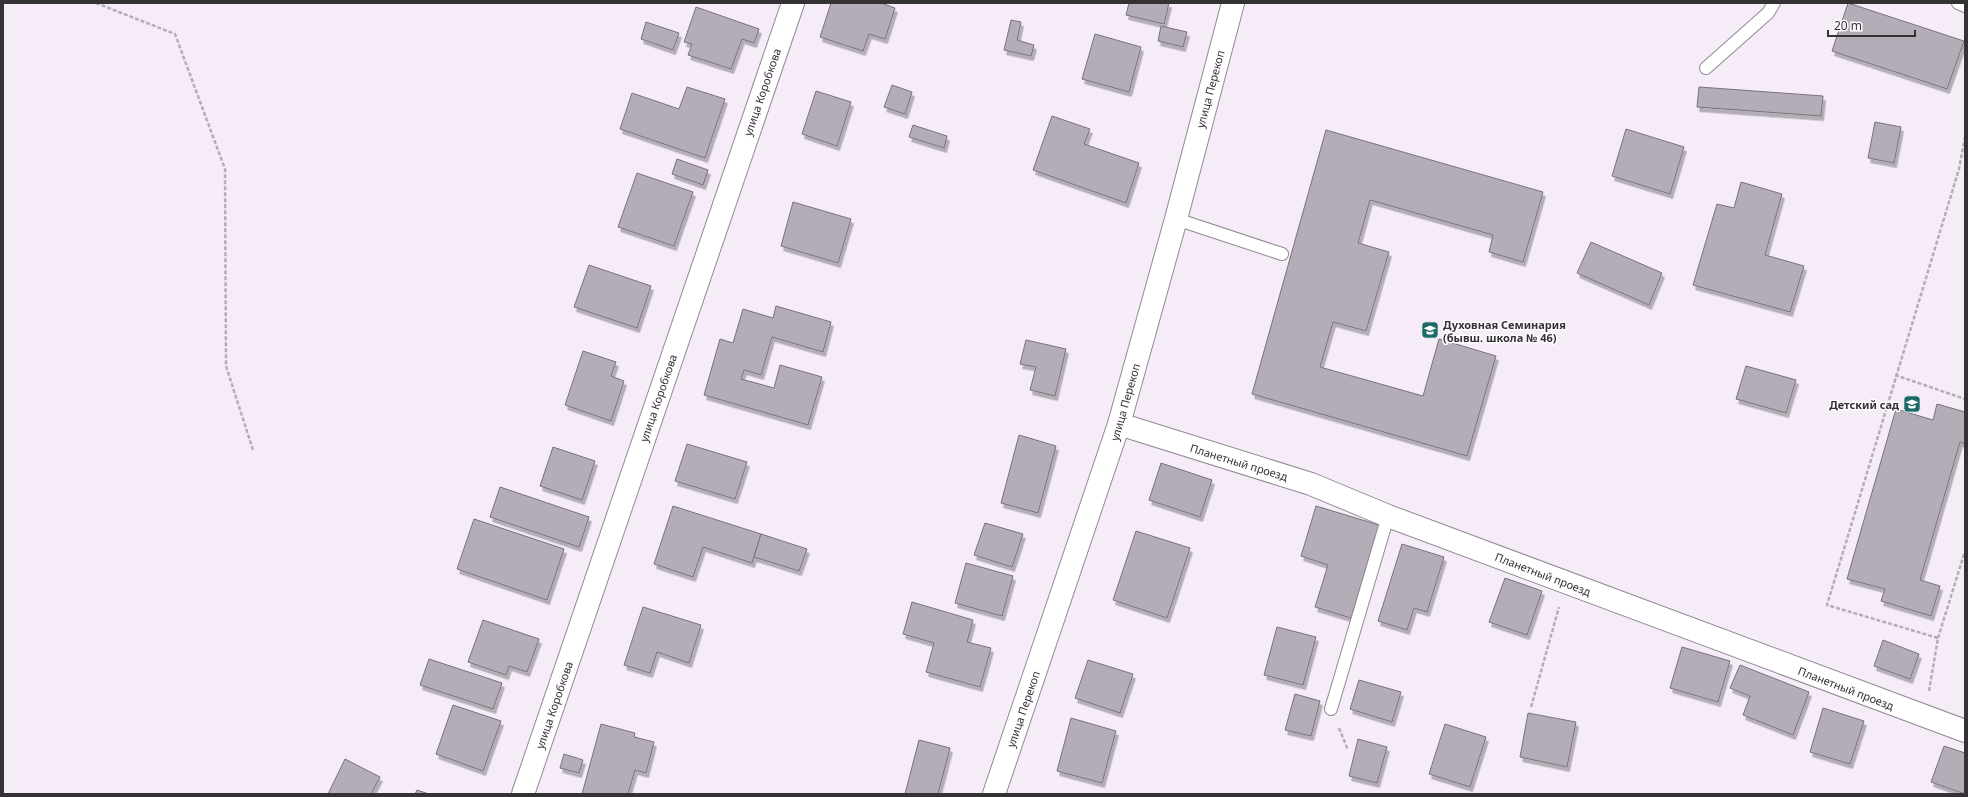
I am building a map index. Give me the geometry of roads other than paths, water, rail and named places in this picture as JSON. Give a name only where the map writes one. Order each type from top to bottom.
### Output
[{"type":"street","name":"улица Коробкова","points":[[523,794],[793,3]]},
{"type":"street","name":"улица Перекоп","points":[[994,794],[1119,424],[1176,219],[1233,3]]},
{"type":"street","name":"Планетный проезд","points":[[1119,424],[1311,484],[1388,516],[1920,716],[1965,731]]},
{"type":"lane","points":[[1706,68],[1768,12],[1774,3]]},
{"type":"lane","points":[[1958,3],[1965,6]]},
{"type":"lane","points":[[1176,219],[1282,254]]},
{"type":"lane","points":[[1331,709],[1388,516]]},
{"type":"place","name":"Духовная Семинария (бывш. школа № 46)","points":[[1430,330]]},
{"type":"place","name":"Детский сад","points":[[1912,404]]}]
